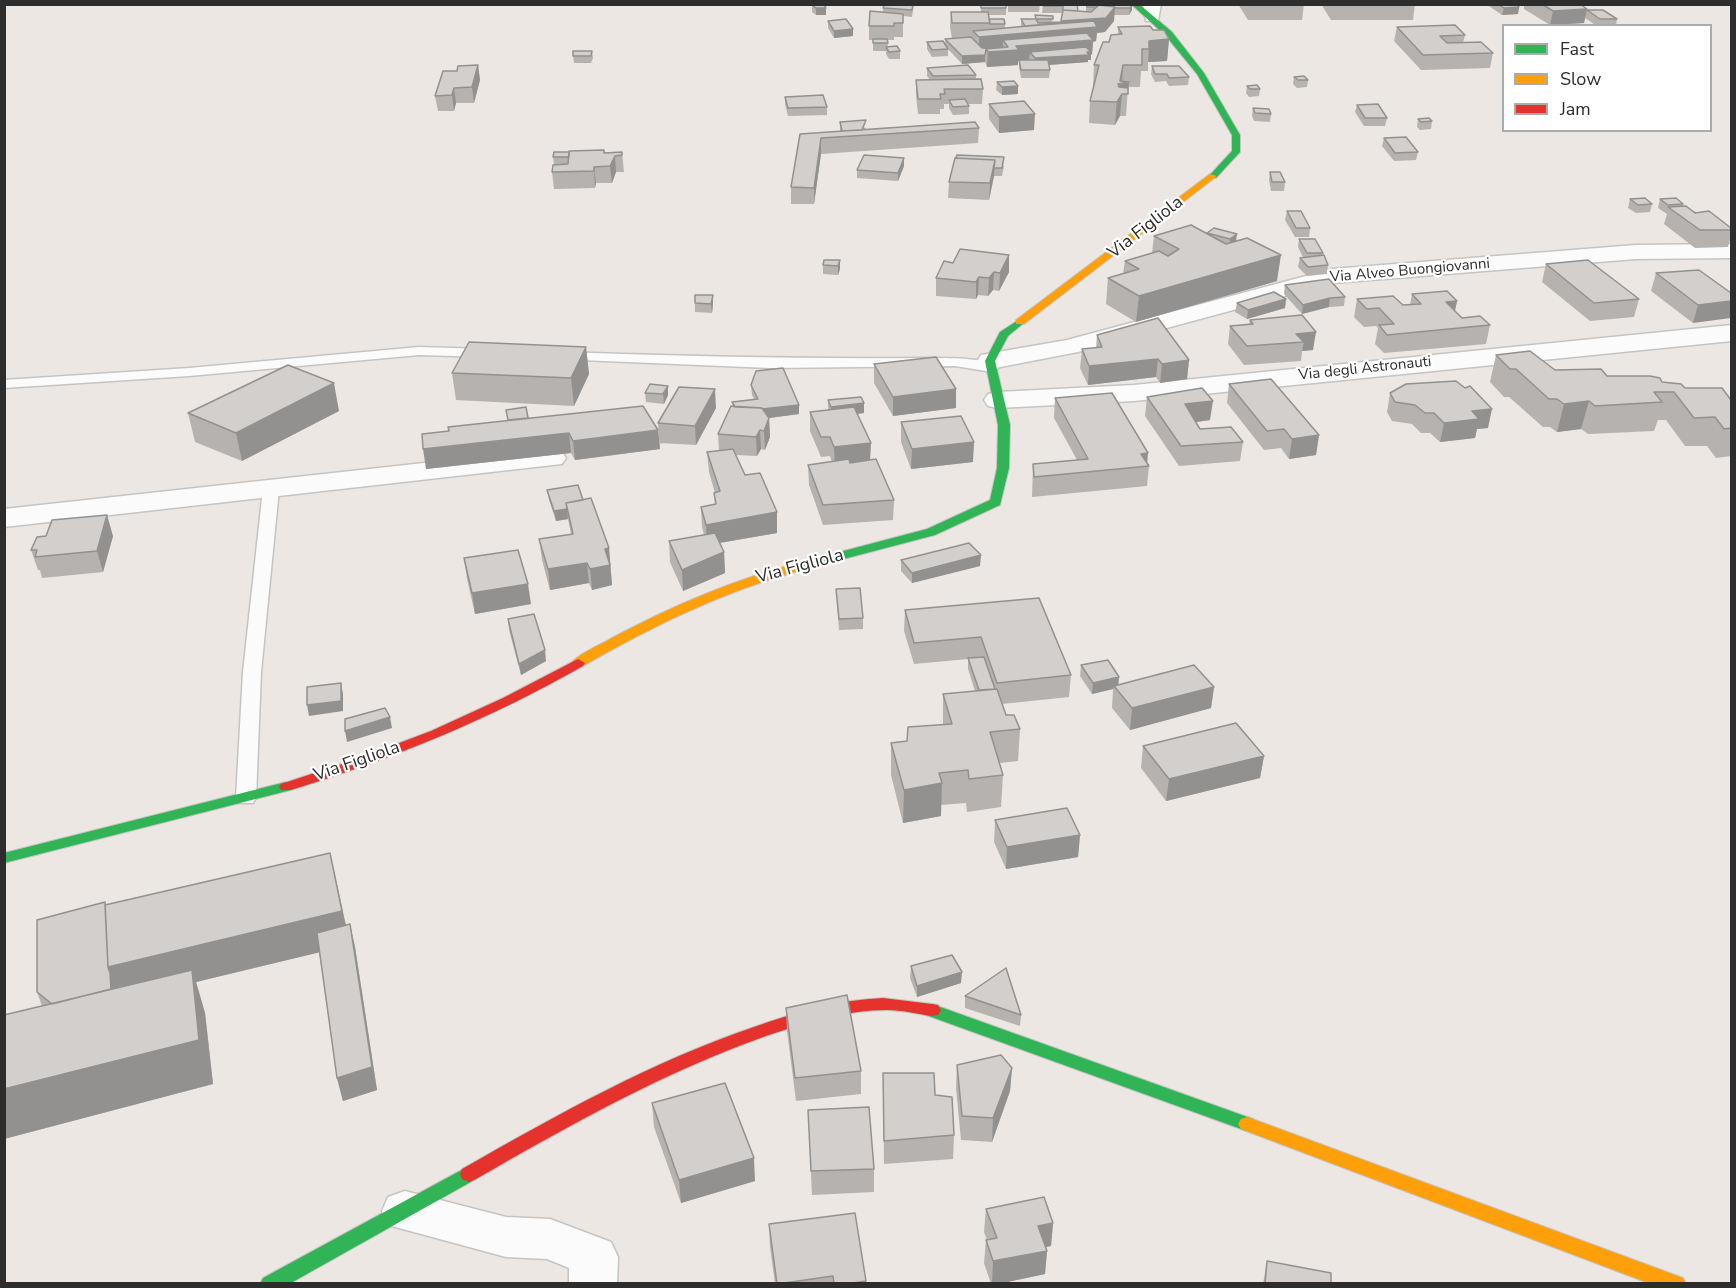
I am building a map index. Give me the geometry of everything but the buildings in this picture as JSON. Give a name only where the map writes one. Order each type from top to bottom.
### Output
[{"type":"street","name":"Via Figliola","points":[[4,858],[246,798],[346,768],[451,728],[525,694],[655,618],[722,590],[777,572],[940,530],[996,502],[1003,468],[1004,425],[991,364],[1004,334],[1128,243],[1223,168],[1236,152],[1236,135],[1211,90],[1152,11],[1134,4]]},
{"type":"street","name":"Via Alveo Buongiovanni","points":[[991,364],[1069,347],[1332,276],[1636,252],[1731,251]]},
{"type":"street","name":"Via degli Astronauti","points":[[998,400],[1134,393],[1731,333]]},
{"type":"street","points":[[4,518],[552,458]]},
{"type":"street","points":[[270,1284],[405,1211],[536,1134],[697,1056],[787,1020],[848,1006],[891,1002],[923,1005],[940,1011],[1513,1221],[1676,1284]]},
{"type":"street","points":[[405,1211],[506,1237],[550,1239],[594,1257],[593,1284]]},
{"type":"lane","points":[[4,384],[189,372],[419,351],[508,354]]},
{"type":"lane","points":[[543,355],[770,364],[955,362],[991,364]]},
{"type":"lane","points":[[246,798],[252,672],[271,489]]},
{"type":"traffic: fast","points":[[1134,4],[1169,34],[1200,73],[1236,135],[1236,152],[1213,176]]},
{"type":"traffic: fast","points":[[798,567],[931,532],[996,502],[1003,468],[1004,425],[990,361],[1004,334],[1020,322]]},
{"type":"traffic: fast","points":[[4,858],[286,787]]},
{"type":"traffic: fast","points":[[932,1010],[1247,1124]]},
{"type":"traffic: fast","points":[[270,1284],[469,1174]]},
{"type":"traffic: slow","points":[[1020,322],[1213,176]]},
{"type":"traffic: slow","points":[[578,663],[658,620],[712,595],[798,567]]},
{"type":"traffic: slow","points":[[1247,1124],[1676,1284]]},
{"type":"traffic: jam","points":[[286,787],[362,763],[436,734],[508,701],[578,663]]},
{"type":"traffic: jam","points":[[469,1174],[619,1092],[657,1073],[736,1040],[802,1018],[856,1006],[889,1004],[932,1010]]}]
